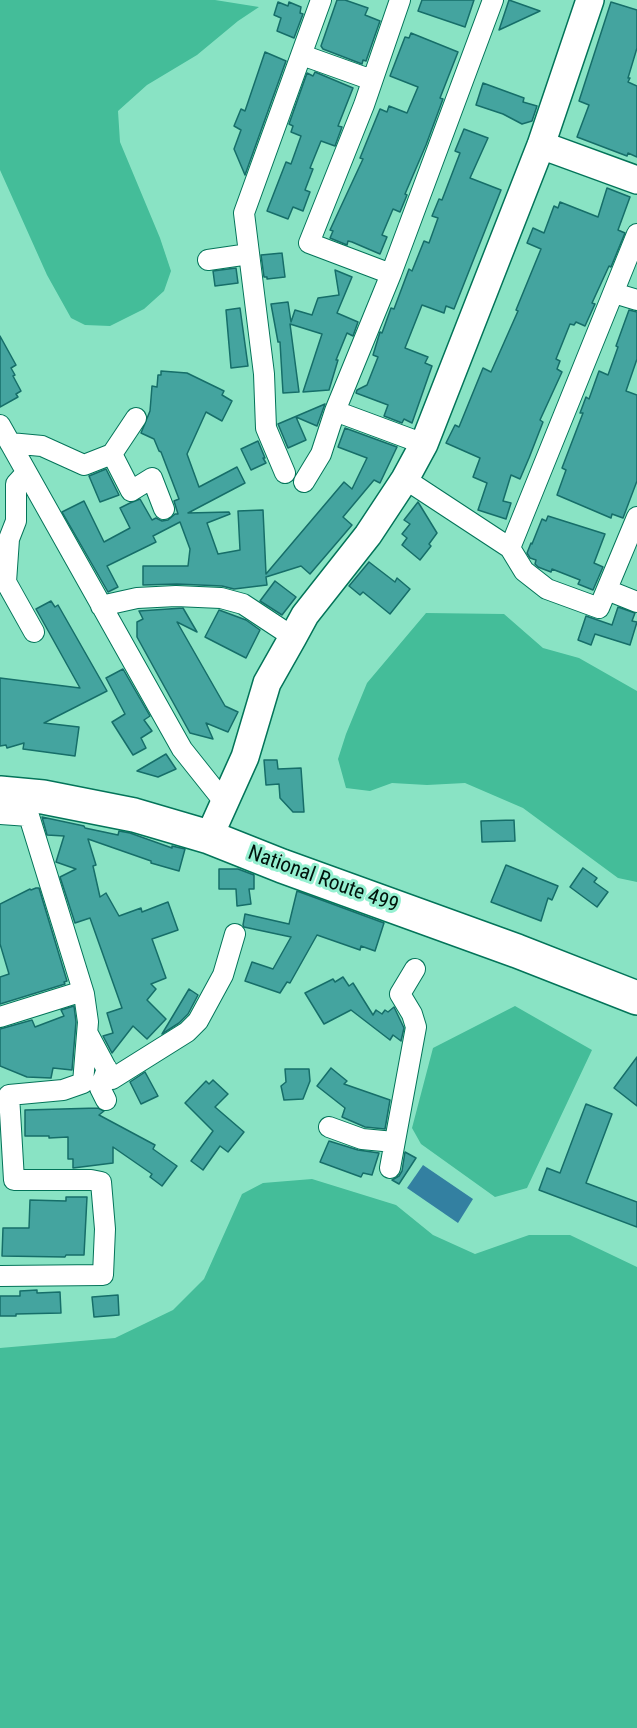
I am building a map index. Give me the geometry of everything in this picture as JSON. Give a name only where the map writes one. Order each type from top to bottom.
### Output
[{"type":"highway","name":"National Route 499","points":[[0,774],[81,785],[147,798],[217,820],[543,941],[637,979]]},
{"type":"highway","name":"National Route 499","points":[[0,792],[44,797],[134,815],[217,820],[282,866],[517,951],[637,998]]},
{"type":"street","points":[[285,473],[266,428],[264,374],[244,213],[321,0]]},
{"type":"street","points":[[391,274],[309,243],[364,105],[400,0]]},
{"type":"street","points":[[304,482],[321,454],[335,411],[391,274],[493,0]]},
{"type":"street","points":[[217,820],[245,757],[267,683],[292,637],[305,615],[368,535],[405,479],[424,444],[541,145],[590,0]]},
{"type":"street","points":[[303,55],[372,80]]},
{"type":"street","points":[[541,145],[637,180]]},
{"type":"street","points":[[510,548],[637,234]]},
{"type":"street","points":[[208,260],[249,254]]},
{"type":"street","points":[[614,292],[637,300]]},
{"type":"street","points":[[335,411],[424,444]]},
{"type":"street","points":[[10,443],[42,446],[84,465],[112,454],[135,418]]},
{"type":"street","points":[[0,424],[182,749],[217,820]]},
{"type":"street","points":[[112,454],[131,491],[152,478],[164,509]]},
{"type":"street","points":[[26,473],[16,484],[16,521],[9,539],[6,582],[34,632]]},
{"type":"street","points":[[405,479],[510,548],[524,571],[547,589],[599,608],[637,517]]},
{"type":"street","points":[[607,590],[637,602]]},
{"type":"street","points":[[101,606],[137,598],[176,596],[221,598],[243,604],[292,637]]},
{"type":"street","points":[[0,814],[29,816],[83,991],[88,1022],[83,1083],[63,1090],[9,1095],[14,1180],[101,1182],[105,1229],[103,1275],[0,1276]]},
{"type":"street","points":[[88,1034],[112,1078],[187,1032],[198,1020],[223,975],[235,933]]},
{"type":"street","points":[[390,1168],[416,1027],[412,1014],[400,994],[415,969]]},
{"type":"street","points":[[0,1017],[83,991]]},
{"type":"street","points":[[106,1100],[100,1088],[107,1069]]},
{"type":"street","points":[[329,1127],[362,1139],[394,1142]]},
{"type":"green space","points":[[0,0],[215,0],[259,7],[197,55],[147,85],[118,111],[120,142],[160,238],[171,271],[164,291],[144,309],[110,326],[85,325],[71,318],[47,275],[0,170]]},
{"type":"green space","points":[[426,613],[504,614],[543,648],[579,658],[637,691],[637,882],[618,878],[523,808],[465,783],[427,785],[392,783],[370,791],[346,788],[338,759],[367,683]]},
{"type":"green space","points":[[515,1006],[592,1050],[527,1188],[495,1197],[421,1144],[412,1128],[433,1048]]},
{"type":"green space","points":[[312,1179],[396,1205],[433,1235],[475,1254],[529,1235],[570,1235],[637,1267],[637,1728],[0,1728],[0,1348],[115,1338],[173,1310],[204,1279],[242,1194],[263,1183]]},
{"type":"water","points":[[423,1165],[473,1199],[458,1223],[407,1188]]},
{"type":"building","points":[[337,0],[345,0],[368,8],[365,15],[380,21],[366,61],[363,60],[362,64],[323,49],[321,46]]},
{"type":"building","points":[[422,0],[474,0],[465,27],[418,11]]},
{"type":"building","points":[[509,0],[540,11],[499,30]]},
{"type":"building","points":[[278,2],[288,6],[289,2],[301,7],[300,13],[303,14],[294,38],[277,31],[281,18],[274,15]]},
{"type":"building","points":[[611,2],[637,10],[637,48],[628,82],[637,86],[637,157],[628,153],[627,156],[577,137],[589,105],[579,101]]},
{"type":"building","points":[[411,33],[458,52],[440,98],[443,99],[400,212],[393,209],[382,235],[387,237],[380,254],[352,242],[348,241],[347,245],[330,238],[333,231],[330,230],[363,159],[360,158],[380,109],[387,112],[389,106],[407,113],[418,87],[390,76],[405,37],[409,38]]},
{"type":"building","points":[[265,52],[286,61],[245,175],[234,149],[241,130],[234,126],[241,109],[245,111]]},
{"type":"building","points":[[315,72],[353,88],[338,126],[342,127],[335,146],[321,141],[310,168],[313,169],[305,190],[310,192],[303,211],[293,207],[288,219],[267,211],[286,162],[291,164],[301,136],[291,132],[293,126],[289,124],[307,73],[313,76]]},
{"type":"building","points":[[483,83],[524,98],[523,102],[537,106],[532,121],[522,124],[503,114],[476,105]]},
{"type":"building","points":[[464,129],[488,138],[470,178],[501,190],[454,309],[446,306],[444,313],[422,305],[405,348],[428,357],[425,363],[432,366],[412,423],[404,419],[402,423],[384,416],[388,405],[356,393],[357,390],[367,385],[378,357],[373,355],[380,332],[382,333],[391,308],[394,309],[409,269],[412,271],[424,241],[429,243],[438,218],[432,216],[439,199],[442,200],[460,153],[455,151]]},
{"type":"building","points":[[607,188],[630,197],[618,230],[625,233],[611,267],[609,266],[592,303],[595,304],[585,326],[576,322],[574,325],[570,324],[556,359],[560,361],[557,369],[562,372],[540,420],[543,422],[529,458],[520,479],[511,475],[503,501],[511,503],[506,519],[478,510],[487,483],[473,477],[480,458],[446,443],[455,425],[459,427],[483,368],[491,372],[518,311],[516,310],[541,249],[527,243],[533,228],[544,233],[554,206],[558,208],[560,202],[598,217]]},
{"type":"building","points":[[282,253],[285,277],[267,279],[264,277],[261,255]]},
{"type":"building","points":[[236,268],[238,283],[215,286],[213,271]]},
{"type":"building","points":[[335,270],[352,277],[337,313],[358,322],[353,336],[347,333],[336,360],[338,360],[329,390],[303,392],[322,334],[290,324],[299,392],[283,393],[280,342],[278,342],[271,304],[288,302],[291,322],[295,310],[312,315],[318,298],[339,295]]},
{"type":"building","points":[[240,308],[248,366],[231,368],[226,310]]},
{"type":"building","points":[[629,310],[637,312],[637,359],[626,391],[637,395],[637,481],[623,518],[612,514],[611,518],[557,495],[566,470],[562,468],[583,413],[580,413],[586,397],[589,399],[599,371],[608,375]]},
{"type":"building","points":[[0,336],[16,365],[11,368],[21,391],[16,394],[18,397],[0,407]]},
{"type":"building","points":[[161,371],[187,373],[224,391],[222,395],[232,401],[222,421],[206,412],[187,454],[199,487],[237,467],[245,483],[188,513],[229,512],[230,514],[207,523],[218,554],[240,550],[238,511],[263,510],[266,574],[344,482],[352,489],[367,458],[338,447],[345,428],[397,447],[380,483],[374,480],[343,517],[352,525],[310,574],[301,566],[266,577],[267,585],[234,589],[222,586],[177,584],[143,585],[143,566],[188,566],[190,549],[180,522],[153,536],[156,542],[107,566],[118,587],[108,592],[62,512],[84,501],[104,542],[130,528],[120,508],[140,499],[152,520],[156,518],[162,521],[168,520],[178,514],[174,501],[179,499],[161,452],[154,439],[141,433],[150,411],[152,386],[157,387],[158,375],[161,375]]},
{"type":"building","points":[[325,404],[317,426],[296,417],[306,440],[288,448],[278,424]]},
{"type":"building","points":[[258,441],[266,463],[251,470],[241,449]]},
{"type":"building","points":[[106,469],[119,495],[100,502],[89,476]]},
{"type":"building","points":[[418,502],[437,533],[429,544],[431,546],[420,560],[402,545],[407,538],[402,534],[410,524],[404,520]]},
{"type":"building","points":[[548,516],[605,534],[594,563],[603,567],[593,590],[578,584],[580,580],[552,569],[551,572],[538,567],[535,564],[536,560],[530,558],[527,553],[531,543],[542,519],[546,521]]},
{"type":"building","points":[[369,562],[395,582],[397,578],[410,589],[390,614],[363,592],[360,595],[349,586]]},
{"type":"building","points":[[275,581],[296,597],[282,615],[260,601]]},
{"type":"building","points":[[51,601],[55,607],[58,605],[107,691],[44,723],[79,727],[75,756],[23,749],[24,743],[7,748],[6,745],[0,746],[0,678],[80,688],[36,609]]},
{"type":"building","points":[[618,607],[635,613],[632,621],[637,622],[630,645],[595,634],[591,645],[578,640],[586,616],[612,625]]},
{"type":"building","points":[[183,608],[197,632],[177,622],[225,706],[238,712],[228,732],[206,723],[213,739],[190,733],[137,637],[137,622],[143,619],[139,611]]},
{"type":"building","points":[[219,610],[246,620],[260,630],[246,658],[205,637]]},
{"type":"building","points":[[123,669],[150,716],[144,720],[152,731],[141,738],[146,748],[133,755],[112,722],[125,714],[106,678]]},
{"type":"building","points":[[166,754],[176,769],[158,777],[137,771]]},
{"type":"building","points":[[264,760],[277,760],[278,769],[301,768],[304,812],[293,812],[280,798],[279,784],[266,785]]},
{"type":"building","points":[[42,817],[118,835],[119,831],[130,833],[172,848],[172,846],[185,849],[179,871],[88,839],[96,865],[93,866],[100,897],[106,893],[119,916],[141,908],[142,912],[168,902],[178,930],[152,939],[166,978],[151,984],[156,989],[147,1000],[166,1019],[147,1039],[133,1026],[112,1053],[103,1036],[113,1033],[107,1013],[122,1008],[90,918],[75,923],[60,877],[76,869],[56,862],[64,836],[47,835]]},
{"type":"building","points":[[514,820],[515,841],[482,842],[481,821]]},
{"type":"building","points":[[506,865],[558,886],[552,900],[548,898],[541,921],[491,902]]},
{"type":"building","points":[[583,868],[597,878],[594,882],[608,892],[597,907],[570,887]]},
{"type":"building","points":[[219,869],[238,869],[254,875],[254,889],[249,889],[251,904],[237,906],[236,889],[219,889]]},
{"type":"building","points":[[39,888],[67,981],[64,982],[65,984],[0,1004],[0,977],[9,974],[0,944],[0,904]]},
{"type":"building","points":[[297,891],[384,923],[375,951],[361,946],[360,950],[317,935],[290,983],[287,982],[280,993],[245,981],[252,962],[273,969],[291,937],[244,927],[245,914],[289,924]]},
{"type":"building","points":[[343,977],[349,986],[353,983],[373,1015],[376,1010],[382,1014],[385,1010],[388,1012],[394,1007],[404,1028],[401,1041],[393,1035],[390,1040],[351,1010],[324,1024],[305,993],[333,979],[335,982]]},
{"type":"building","points":[[189,989],[198,995],[188,1014],[162,1034]]},
{"type":"building","points":[[74,1006],[76,1022],[72,1070],[53,1068],[51,1078],[27,1077],[0,1066],[0,1029],[32,1020],[35,1027],[64,1016],[61,1010]]},
{"type":"building","points":[[637,1057],[637,1106],[614,1088]]},
{"type":"building","points":[[331,1068],[347,1081],[344,1084],[390,1100],[385,1129],[365,1127],[342,1117],[345,1108],[317,1086]]},
{"type":"building","points":[[285,1069],[309,1069],[310,1081],[303,1099],[284,1100],[281,1086],[286,1082]]},
{"type":"building","points":[[145,1072],[158,1096],[141,1104],[130,1082]]},
{"type":"building","points":[[213,1080],[228,1094],[215,1107],[244,1132],[228,1152],[220,1146],[203,1170],[191,1161],[213,1131],[185,1103],[206,1081],[209,1084]]},
{"type":"building","points":[[586,1104],[612,1114],[586,1183],[637,1202],[637,1227],[539,1190],[547,1168],[560,1173]]},
{"type":"building","points":[[98,1108],[104,1111],[99,1115],[155,1145],[153,1149],[177,1166],[162,1186],[150,1177],[152,1174],[113,1147],[113,1163],[73,1168],[73,1159],[68,1159],[68,1137],[25,1136],[25,1110]]},
{"type":"building","points":[[329,1141],[358,1150],[379,1153],[372,1175],[363,1173],[361,1177],[320,1162]]},
{"type":"building","points":[[405,1152],[416,1158],[399,1184],[392,1180],[402,1171]]},
{"type":"building","points":[[66,1197],[87,1197],[84,1255],[2,1256],[3,1228],[29,1228],[30,1200],[66,1201]]},
{"type":"building","points":[[37,1290],[37,1293],[60,1292],[61,1313],[0,1316],[0,1296],[20,1296],[20,1291]]},
{"type":"building","points":[[118,1295],[119,1315],[94,1317],[92,1297]]}]
